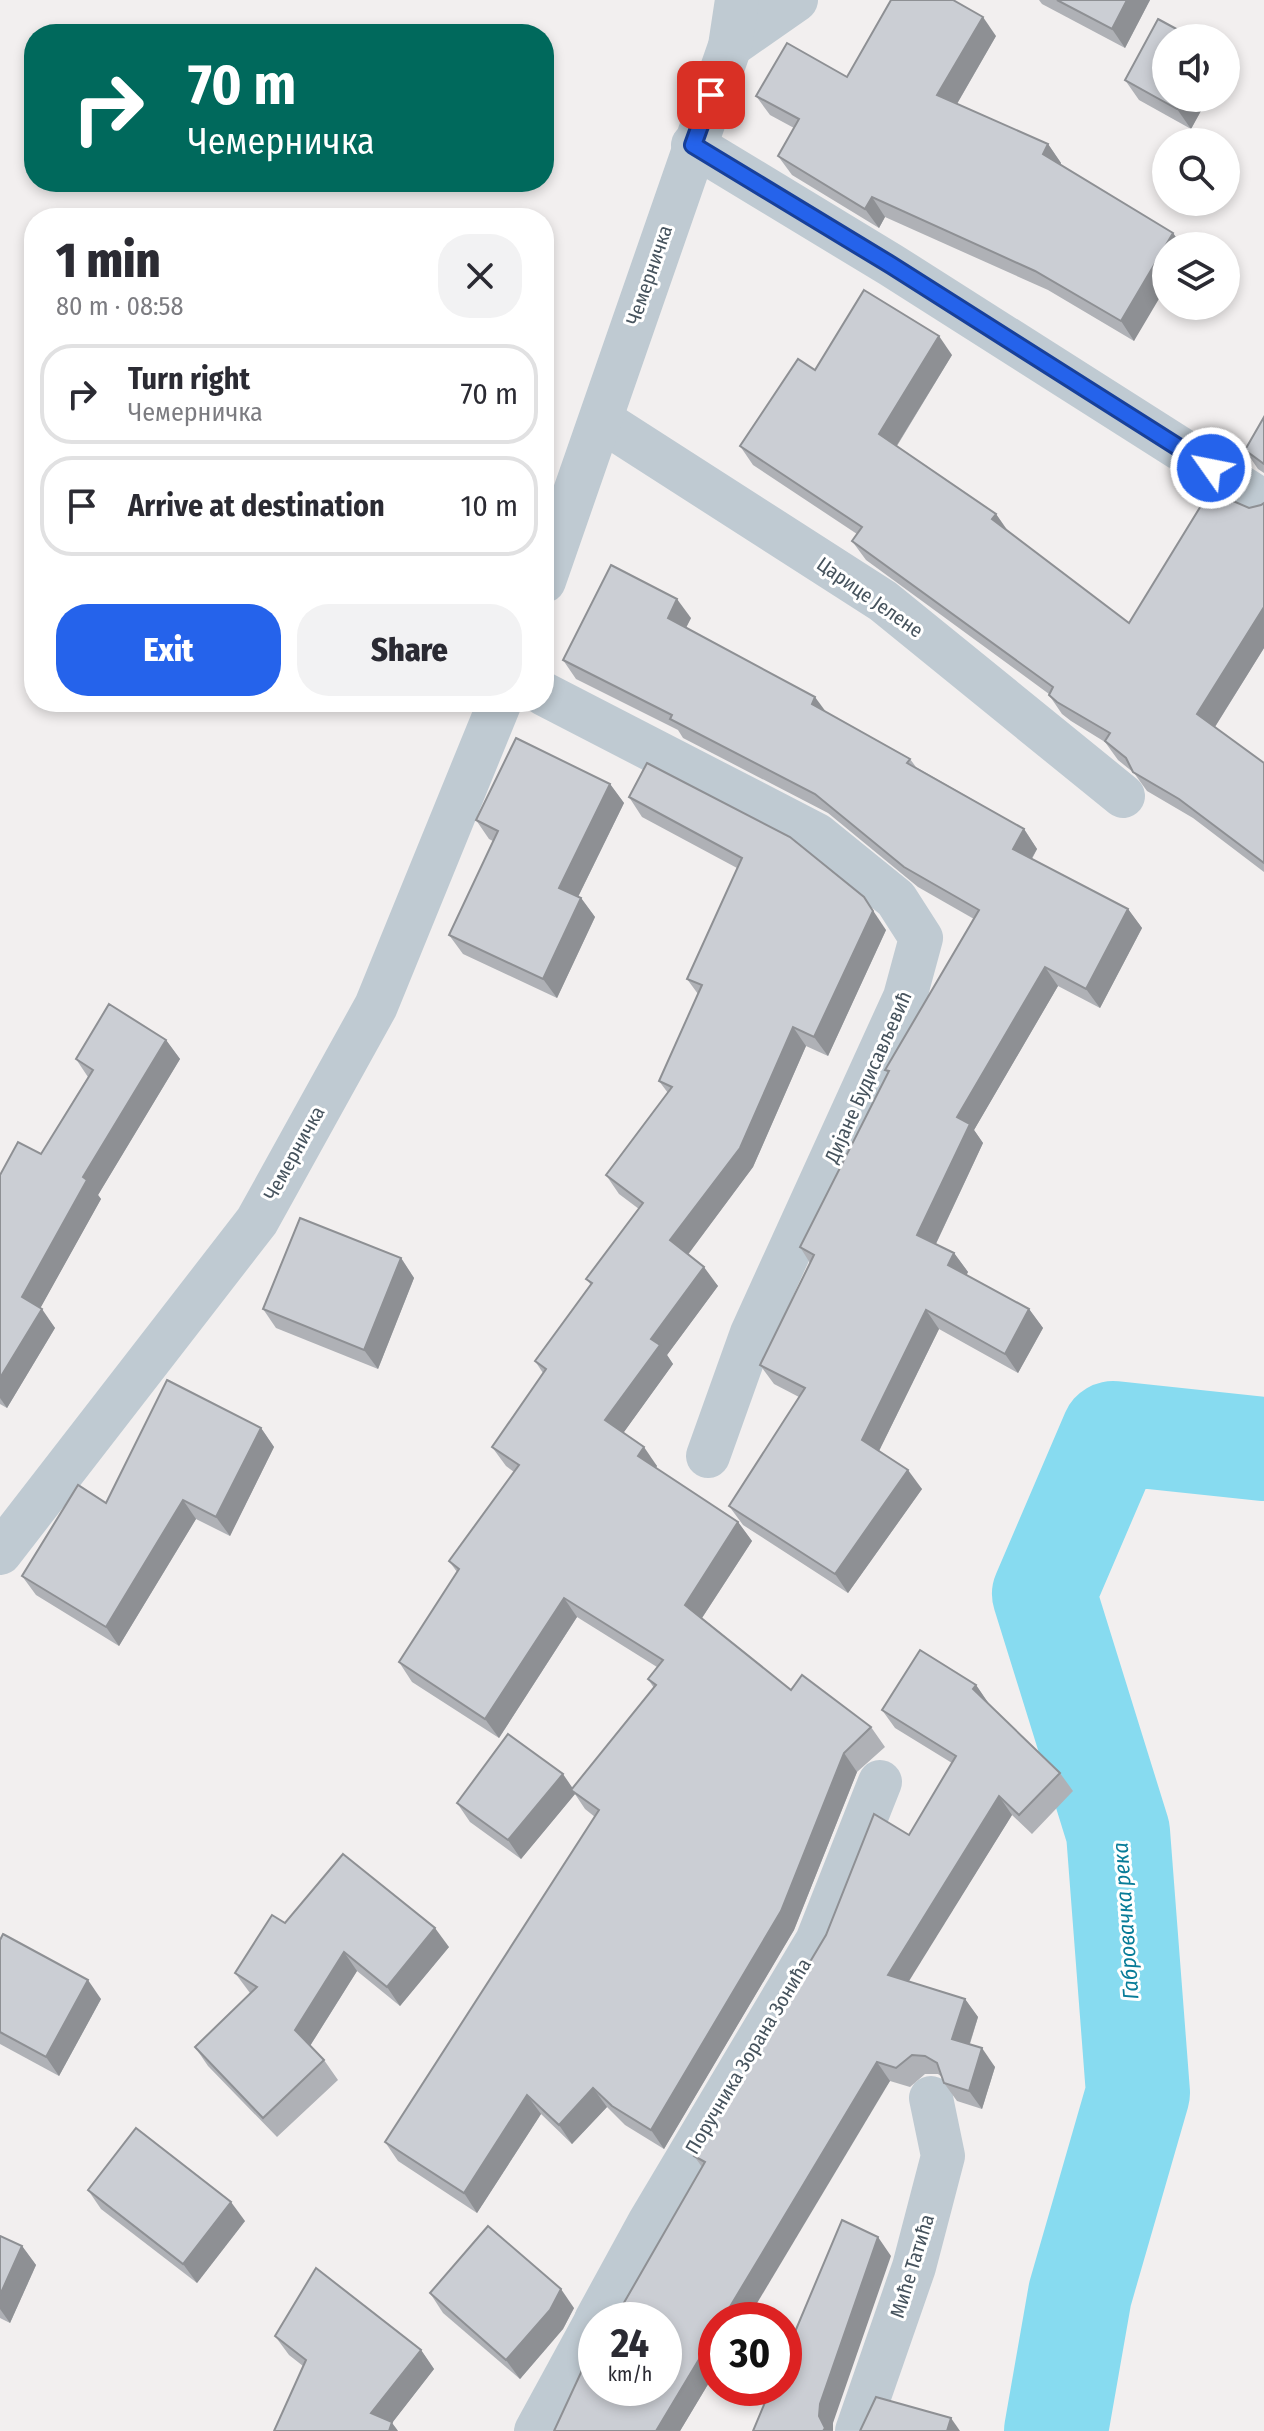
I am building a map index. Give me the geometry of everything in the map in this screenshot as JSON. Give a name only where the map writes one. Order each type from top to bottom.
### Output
[{"type":"street","name":"Чемерничка","points":[[554,553],[693,145],[730,46],[737,0]]},
{"type":"street","points":[[730,46],[796,0]]},
{"type":"street","points":[[693,145],[891,265],[1264,502]]},
{"type":"street","name":"Царице Јелене","points":[[601,420],[883,601],[1123,796]]},
{"type":"street","name":"Дијане Будисављевић","points":[[554,699],[817,835],[896,899],[921,938],[905,997],[752,1333],[708,1456]]},
{"type":"street","name":"Чемерничка","points":[[0,1553],[257,1221],[376,1006],[496,712]]},
{"type":"street","name":"Поручника Зорана Зонића","points":[[606,2302],[649,2223],[817,1941],[880,1782]]},
{"type":"street","name":"Миће Татића","points":[[857,2431],[914,2267],[943,2156],[931,2098]]},
{"type":"street","name":"Поручника Зорана Зонића","points":[[536,2431],[578,2353]]},
{"type":"building","points":[[891,0],[953,0],[983,17],[937,95],[1048,144],[1043,154],[1171,232],[1152,232],[1152,269],[1121,321],[1035,271],[872,197],[865,209],[778,156],[799,119],[756,96],[787,43],[847,77]]},
{"type":"building","points":[[1057,0],[1127,0],[1112,29]]},
{"type":"building","points":[[1152,30],[1152,95],[1125,80]]},
{"type":"building","points":[[864,290],[939,336],[879,434],[996,514],[992,519],[1129,623],[1210,491],[1249,508],[1264,503],[1264,607],[1197,714],[1264,763],[1264,863],[1179,799],[1133,772],[1126,758],[1105,741],[1110,733],[1057,702],[1049,695],[1053,687],[852,541],[862,527],[740,446],[798,359],[815,370]]},
{"type":"building","points":[[1264,417],[1264,464],[1245,450]]},
{"type":"building","points":[[611,565],[677,599],[668,618],[815,697],[812,704],[910,759],[907,763],[1024,829],[1013,849],[1128,909],[1086,989],[1045,967],[957,1117],[970,1124],[917,1235],[954,1253],[948,1265],[1029,1309],[1005,1354],[926,1310],[862,1440],[908,1470],[835,1574],[729,1506],[805,1388],[760,1365],[814,1255],[800,1247],[889,1071],[885,1070],[979,910],[904,867],[815,794],[670,719],[672,715],[563,660]]},
{"type":"building","points":[[516,738],[610,784],[559,888],[581,898],[543,979],[449,935],[498,831],[476,820]]},
{"type":"building","points":[[647,763],[790,837],[864,897],[873,911],[814,1037],[793,1027],[740,1148],[670,1240],[704,1267],[651,1339],[660,1345],[605,1420],[644,1447],[638,1456],[738,1522],[685,1605],[791,1690],[802,1675],[871,1727],[844,1753],[781,1911],[651,2130],[612,2106],[593,2088],[559,2125],[527,2095],[464,2193],[385,2142],[599,1810],[571,1790],[656,1685],[648,1679],[663,1660],[564,1598],[485,1719],[399,1662],[459,1569],[449,1561],[519,1465],[492,1447],[546,1369],[535,1361],[592,1283],[586,1279],[643,1203],[606,1175],[672,1087],[659,1081],[702,985],[687,979],[742,858],[629,797]]},
{"type":"building","points":[[109,1004],[166,1040],[83,1177],[87,1180],[22,1297],[42,1309],[0,1378],[0,1175],[18,1142],[41,1154],[93,1070],[76,1059]]},
{"type":"building","points":[[300,1218],[401,1258],[364,1350],[263,1309]]},
{"type":"building","points":[[167,1380],[261,1428],[216,1517],[183,1500],[106,1627],[22,1576],[78,1485],[106,1503]]},
{"type":"building","points":[[920,1650],[976,1685],[973,1689],[1060,1773],[1019,1815],[999,1796],[888,1975],[965,1999],[952,2039],[982,2048],[969,2091],[944,2083],[937,2063],[925,2056],[912,2055],[896,2068],[877,2062],[733,2302],[698,2302],[698,2361],[682,2388],[682,2302],[624,2302],[705,2162],[694,2156],[826,1935],[874,1814],[909,1835],[956,1756],[882,1710]]},
{"type":"building","points":[[508,1734],[563,1774],[508,1840],[457,1803]]},
{"type":"building","points":[[343,1854],[435,1928],[387,1987],[344,1952],[295,2030],[324,2060],[263,2118],[195,2047],[257,1987],[235,1973],[272,1915],[285,1923]]},
{"type":"building","points":[[3,1934],[88,1980],[46,2057],[0,2032],[0,1940]]},
{"type":"building","points":[[136,2128],[231,2202],[183,2264],[88,2190]]},
{"type":"building","points":[[842,2220],[878,2237],[820,2404],[819,2416],[825,2428],[823,2431],[753,2431],[763,2406],[802,2406],[802,2315]]},
{"type":"building","points":[[488,2226],[561,2289],[550,2310],[506,2360],[430,2293]]},
{"type":"building","points":[[0,2236],[22,2246],[0,2295]]},
{"type":"building","points":[[316,2268],[421,2350],[371,2413],[392,2422],[389,2431],[274,2431],[306,2360],[275,2336]]},
{"type":"building","points":[[578,2379],[578,2406],[671,2406],[656,2431],[554,2431]]},
{"type":"building","points":[[876,2397],[951,2418],[947,2431],[860,2431]]},
{"type":"waterway","name":"Габровачка река","points":[[1056,2431],[1080,2294],[1138,2093],[1118,1832],[1044,1594],[1113,1433],[1264,1449]]},
{"type":"route","points":[[711,95],[693,145],[891,265],[1211,468]]}]
